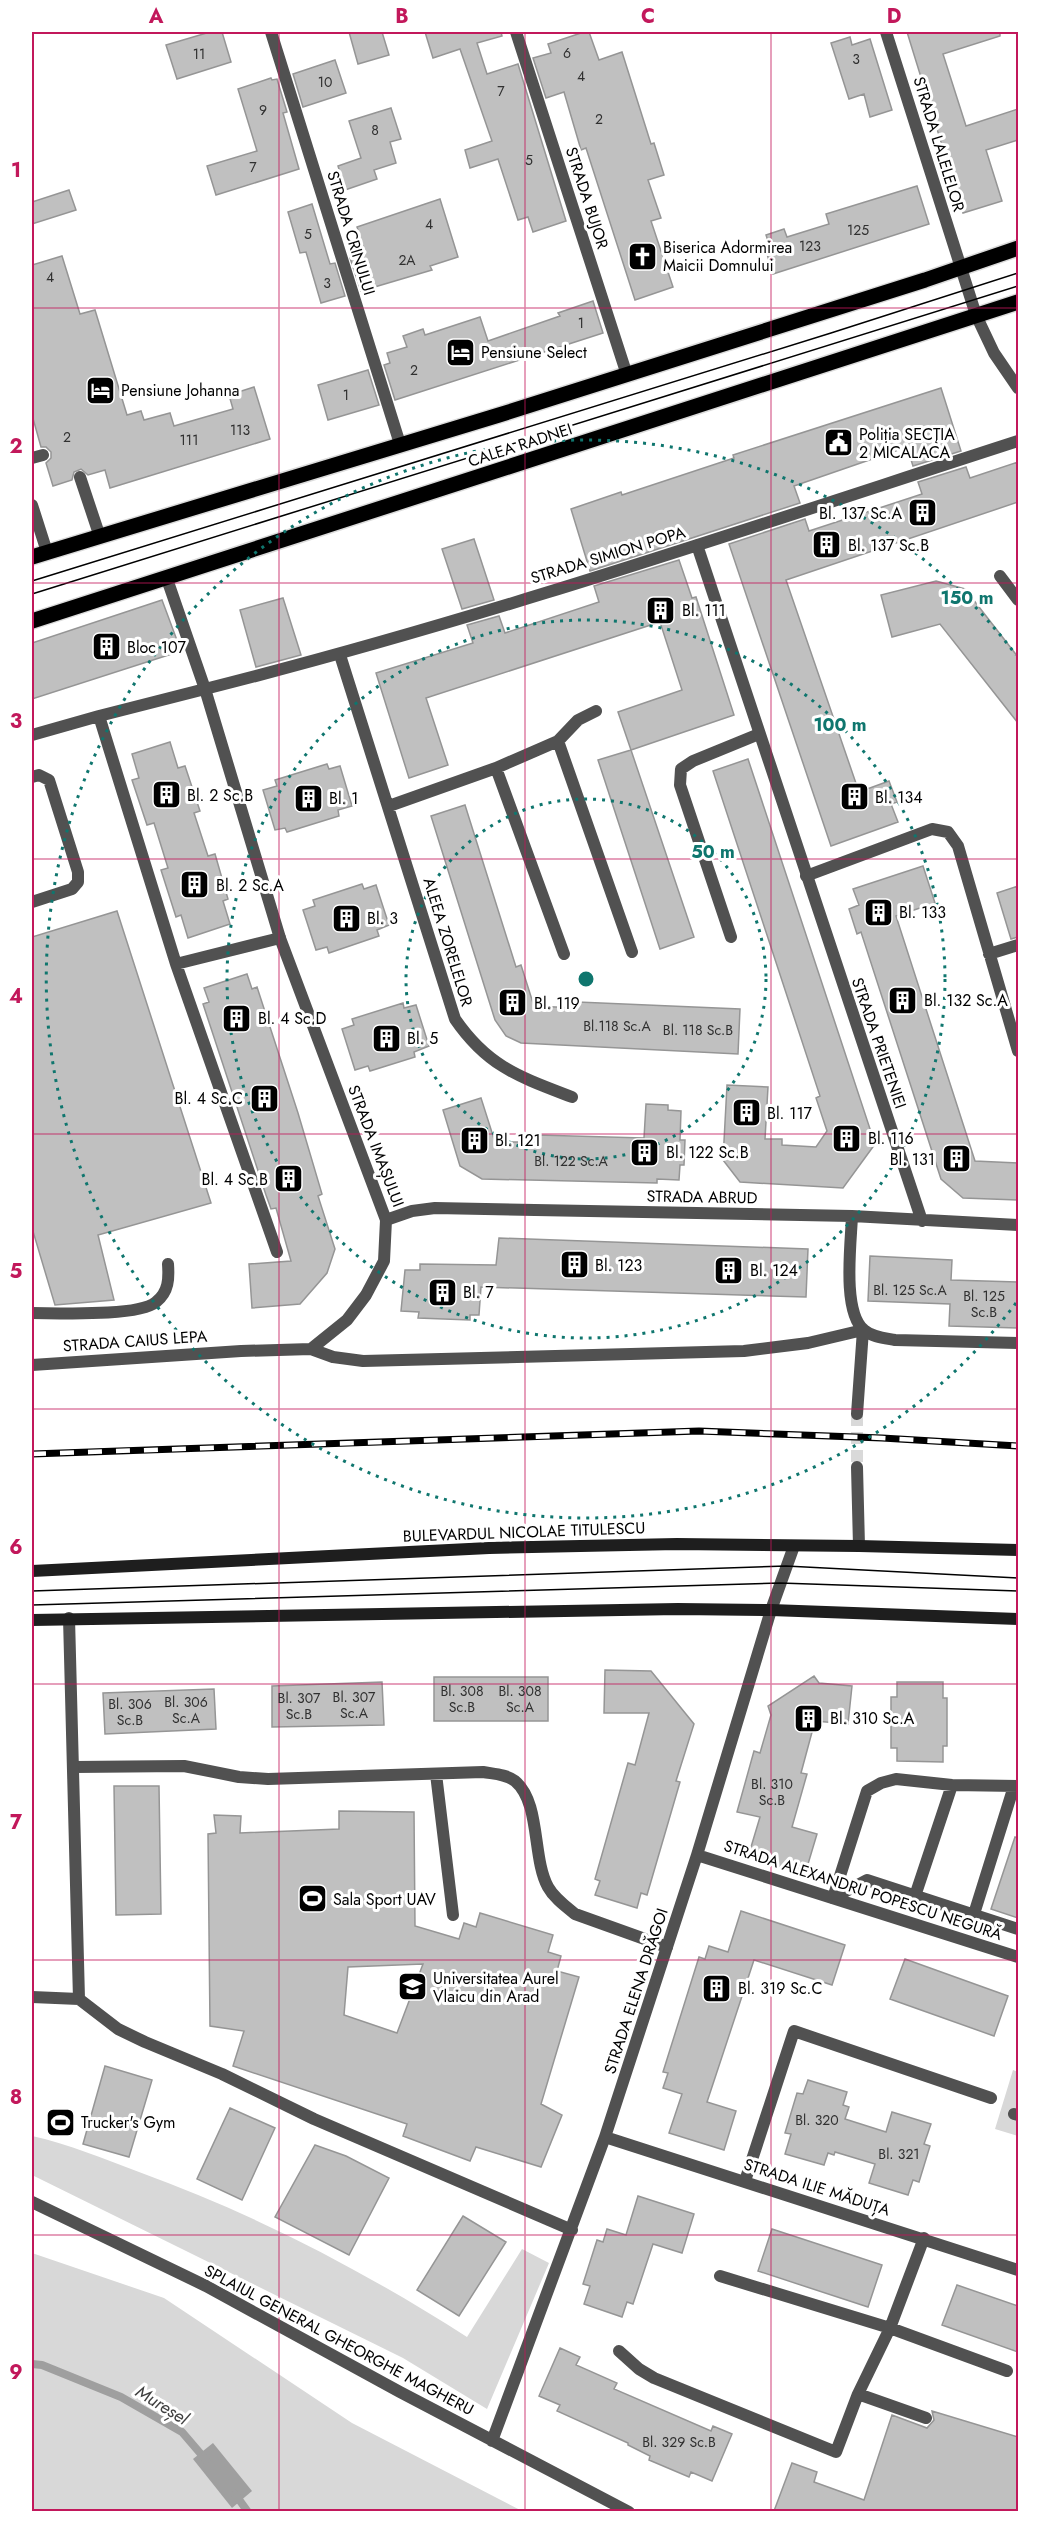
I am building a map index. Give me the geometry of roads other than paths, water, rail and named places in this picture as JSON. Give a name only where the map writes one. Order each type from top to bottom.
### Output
[{"type":"main road","points":[[32,557],[627,375],[1018,248]]},
{"type":"main road","name":"CALEA RADNEI","points":[[32,621],[1018,302]]},
{"type":"main road","name":"BULEVARDUL NICOLAE TITULESCU","points":[[32,1571],[489,1548],[677,1544],[1018,1550]]},
{"type":"main road","points":[[32,1620],[678,1609],[1018,1619]]},
{"type":"street","name":"STRADA CRINULUI","points":[[271,32],[400,444]]},
{"type":"street","name":"STRADA BUJOR","points":[[516,32],[627,375]]},
{"type":"street","name":"STRADA LALELELOR","points":[[886,32],[959,268],[976,315],[994,353],[1018,388]]},
{"type":"street","name":"STRADA SIMION POPA","points":[[205,689],[340,655],[697,545],[1018,441]]},
{"type":"street","points":[[80,477],[100,537]]},
{"type":"street","points":[[32,505],[47,552]]},
{"type":"street","name":"STRADA PRIETENIEI","points":[[697,545],[922,1221]]},
{"type":"street","points":[[1000,576],[1018,600]]},
{"type":"street","name":"STRADA IMAȘULUI","points":[[167,579],[205,689],[280,938],[386,1220],[384,1261],[366,1295],[347,1320],[311,1349]]},
{"type":"street","name":"ALEEA ZORELELOR","points":[[340,655],[455,1019],[471,1042],[496,1062],[521,1078],[572,1097]]},
{"type":"street","points":[[32,735],[205,689]]},
{"type":"street","points":[[388,806],[496,768],[558,741],[579,720],[596,711]]},
{"type":"street","points":[[99,716],[176,964],[277,1252]]},
{"type":"street","points":[[731,937],[680,786],[681,769],[693,761],[759,734]]},
{"type":"street","points":[[558,741],[632,952]]},
{"type":"street","points":[[496,768],[564,954]]},
{"type":"street","points":[[32,777],[39,775],[48,780],[78,872],[78,882],[72,889],[32,902]]},
{"type":"street","points":[[806,876],[932,829],[948,832],[958,846],[1018,1051]]},
{"type":"street","points":[[176,964],[280,938]]},
{"type":"street","points":[[989,954],[1018,945]]},
{"type":"street","name":"STRADA ABRUD","points":[[386,1220],[412,1211],[435,1208],[852,1216],[1018,1225]]},
{"type":"street","points":[[852,1216],[850,1284],[853,1308],[863,1330],[877,1337],[895,1340],[1018,1343]]},
{"type":"street","points":[[32,1313],[118,1311],[138,1309],[155,1303],[165,1293],[169,1281],[168,1264]]},
{"type":"street","points":[[311,1349],[333,1358],[363,1361],[744,1351],[808,1343],[863,1330]]},
{"type":"street","points":[[856,1414],[863,1330]]},
{"type":"street","name":"STRADA CAIUS LEPA","points":[[32,1365],[241,1351],[311,1349]]},
{"type":"street","points":[[857,1467],[859,1546]]},
{"type":"street","name":"STRADA ELENA DRĂGOI","points":[[492,2441],[605,2137],[697,1855],[771,1610],[794,1546]]},
{"type":"street","points":[[69,1618],[79,1998]]},
{"type":"street","points":[[74,1767],[184,1766],[239,1777],[268,1779],[483,1772],[504,1776],[515,1781],[524,1792],[531,1809],[540,1869],[549,1889],[562,1904],[575,1914],[667,1947]]},
{"type":"street","points":[[436,1774],[453,1915]]},
{"type":"street","points":[[833,1898],[867,1791],[881,1783],[896,1779],[952,1785],[1016,1786],[974,1914]]},
{"type":"street","points":[[915,1896],[952,1785]]},
{"type":"street","name":"STRADA ALEXANDRU POPESCU NEGURĂ","points":[[697,1855],[1018,1957]]},
{"type":"street","points":[[833,1898],[867,1880],[1018,1929]]},
{"type":"street","points":[[32,1997],[79,1998],[118,2029],[144,2042],[222,2074],[314,2120],[572,2230]]},
{"type":"street","points":[[745,2181],[794,2031],[991,2098]]},
{"type":"street","name":"STRADA ILIE MĂDUȚA","points":[[605,2137],[1018,2270]]},
{"type":"street","name":"SPLAIUL GENERAL GHEORGHE MAGHERU","points":[[32,2202],[206,2286],[492,2441],[629,2511]]},
{"type":"street","points":[[619,2351],[639,2369],[654,2378],[836,2452],[858,2394],[890,2328],[924,2238]]},
{"type":"street","points":[[720,2276],[890,2328],[1007,2371]]},
{"type":"street","points":[[858,2394],[926,2418]]},
{"type":"waterway","name":"Mureșel","points":[[32,2364],[42,2365],[121,2397],[182,2432],[206,2460]]},
{"type":"waterway","name":"Mureșel","points":[[235,2494],[248,2512]]},
{"type":"tunnel","points":[[857,1414],[857,1467]]},
{"type":"tram line","points":[[32,581],[1018,273]]},
{"type":"tram line","points":[[32,594],[1018,286]]},
{"type":"tram line","points":[[32,1591],[786,1566],[1018,1578]]},
{"type":"tram line","points":[[32,1605],[780,1583],[1018,1591]]},
{"type":"railway","points":[[32,1454],[699,1431],[1018,1446]]},
{"type":"place","name":"Biserica Adormirea Maicii Domnului","points":[[642,256]]},
{"type":"place","name":"Pensiune Select","points":[[460,352]]},
{"type":"place","name":"Pensiune Johanna","points":[[100,390]]},
{"type":"place","name":"Poliția SECŢIA 2 MICALACA","points":[[838,443]]},
{"type":"place","name":"Bl. 137 Sc.A","points":[[923,513]]},
{"type":"place","name":"Bl. 137 Sc.B","points":[[827,545]]},
{"type":"place","name":"Bl. 111","points":[[661,610]]},
{"type":"place","name":"Bloc 107","points":[[106,647]]},
{"type":"place","name":"Bl. 2 Sc.B","points":[[166,795]]},
{"type":"place","name":"Bl. 134","points":[[854,797]]},
{"type":"place","name":"Bl. 1","points":[[308,798]]},
{"type":"place","name":"Bl. 2 Sc.A","points":[[195,885]]},
{"type":"place","name":"Bl. 133","points":[[878,912]]},
{"type":"place","name":"Bl. 3","points":[[346,918]]},
{"type":"place","name":"Bl. 132 Sc.A","points":[[903,1000]]},
{"type":"place","name":"Bl. 119","points":[[513,1003]]},
{"type":"place","name":"Bl. 4 Sc.D","points":[[237,1018]]},
{"type":"place","name":"Bl. 5","points":[[386,1038]]},
{"type":"place","name":"Bl. 4 Sc.C","points":[[264,1098]]},
{"type":"place","name":"Bl. 117","points":[[746,1113]]},
{"type":"place","name":"Bl. 116","points":[[847,1138]]},
{"type":"place","name":"Bl. 121","points":[[474,1140]]},
{"type":"place","name":"Bl. 122 Sc.B","points":[[645,1152]]},
{"type":"place","name":"Bl. 131","points":[[956,1159]]},
{"type":"place","name":"Bl. 4 Sc.B","points":[[289,1179]]},
{"type":"place","name":"Bl. 123","points":[[574,1265]]},
{"type":"place","name":"Bl. 124","points":[[729,1270]]},
{"type":"place","name":"Bl. 7","points":[[442,1292]]},
{"type":"place","name":"Bl. 310 Sc.A","points":[[809,1718]]},
{"type":"place","name":"Sala Sport UAV","points":[[312,1899]]},
{"type":"place","name":"Universitatea Aurel Vlaicu din Arad","points":[[412,1987]]},
{"type":"place","name":"Bl. 319 Sc.C","points":[[717,1988]]},
{"type":"place","name":"Trucker's Gym","points":[[60,2122]]}]
